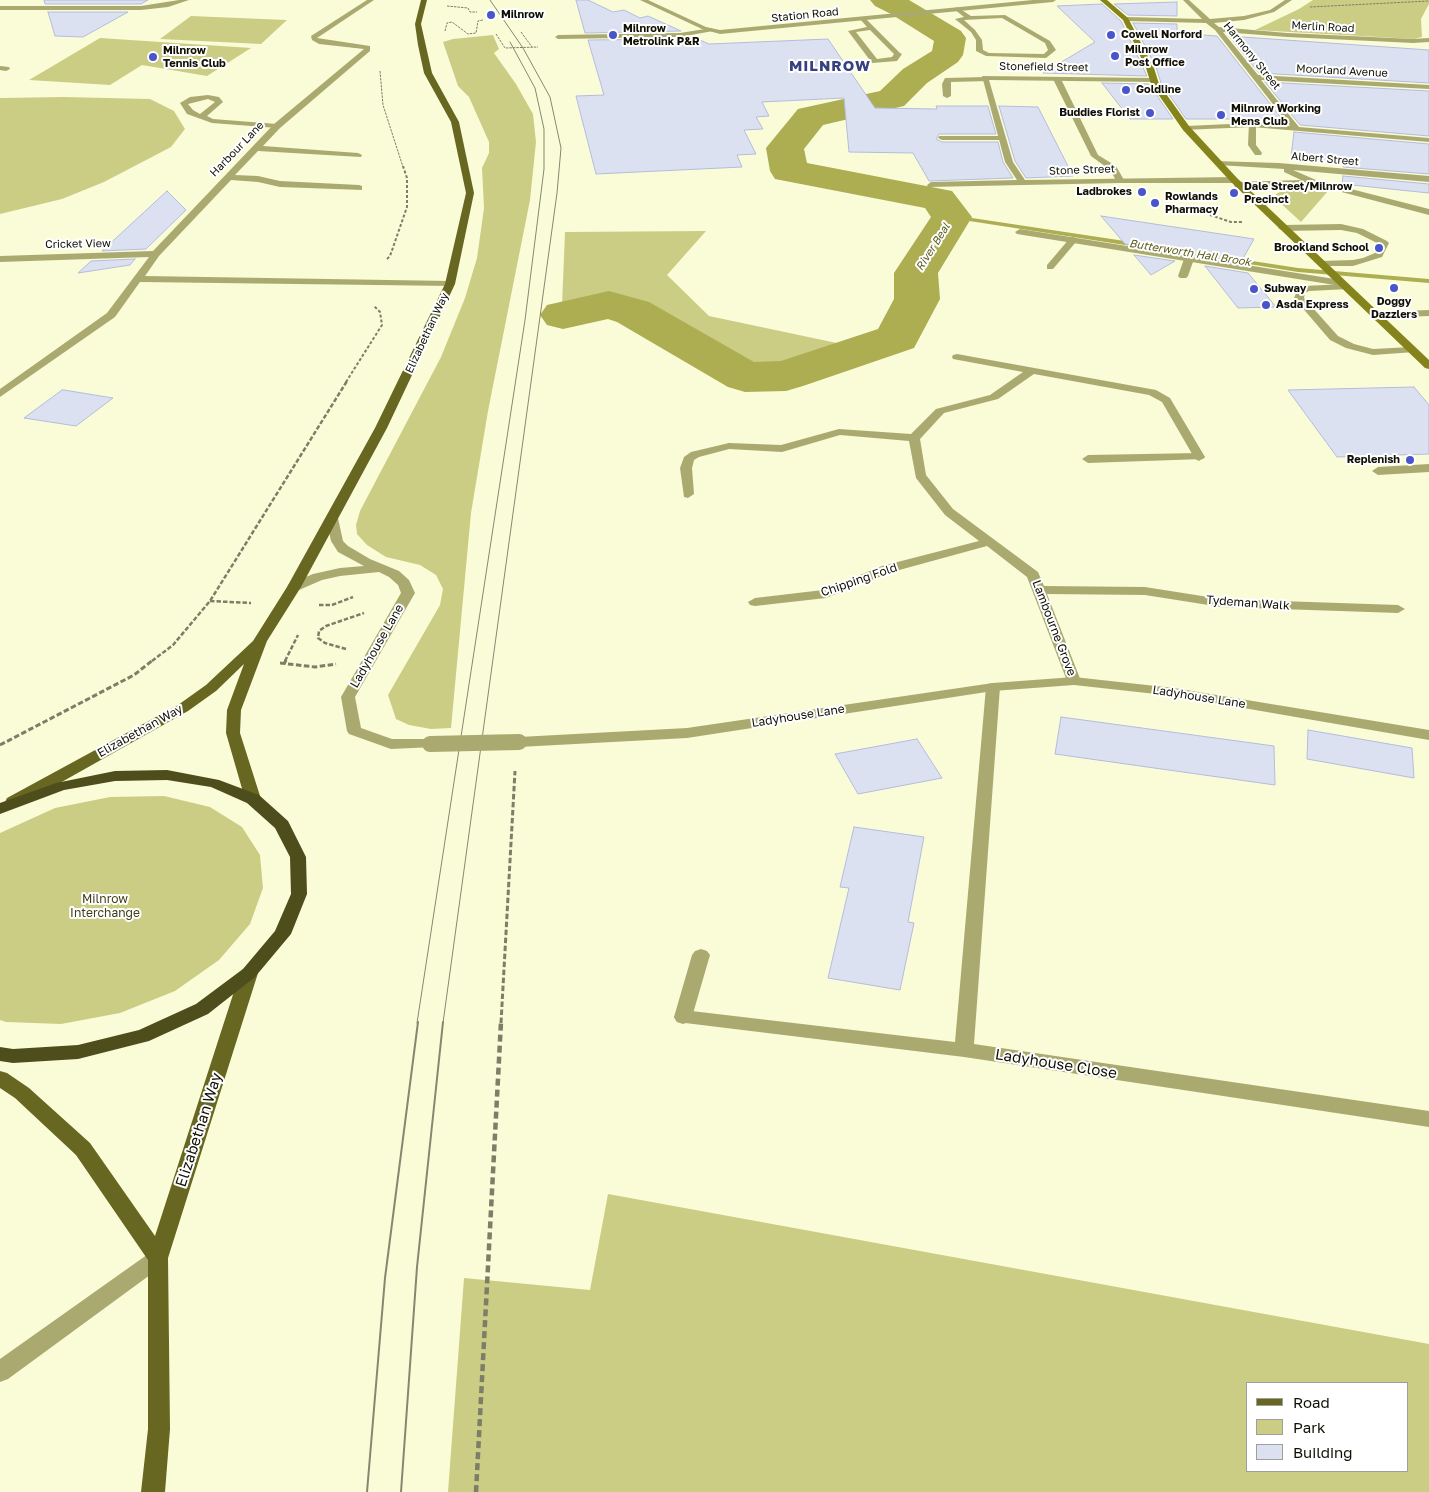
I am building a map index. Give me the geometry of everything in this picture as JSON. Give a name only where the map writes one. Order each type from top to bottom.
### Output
[{"type":"highway","points":[[0,1054],[13,1056],[78,1052],[143,1036],[202,1008],[249,973],[282,934],[298,894],[298,857],[282,825],[254,799],[214,783],[167,775],[123,776],[61,786],[4,807]]},
{"type":"main road","name":"Elizabethan Way","points":[[254,799],[233,733],[234,710],[260,641],[294,587],[381,428],[450,284],[470,193],[455,122],[428,74],[421,45],[418,24],[424,0]]},
{"type":"main road","name":"Elizabethan Way","points":[[4,807],[182,708],[211,688],[260,641]]},
{"type":"main road","name":"Elizabethan Way","points":[[153,1492],[159,1429],[158,1258],[249,973]]},
{"type":"main road","points":[[0,1078],[22,1093],[83,1149],[158,1258]]},
{"type":"street","points":[[0,8],[141,8],[168,5],[186,0]]},
{"type":"street","name":"Harbour Lane","points":[[0,394],[111,315],[156,254],[255,148],[277,126],[368,50],[368,47],[358,45],[320,42],[314,39],[314,36],[371,0]]},
{"type":"street","points":[[643,0],[711,30]]},
{"type":"street","name":"Station Road","points":[[558,37],[680,35],[711,30],[733,32],[1053,0]]},
{"type":"street","points":[[1103,0],[1126,19],[1153,80],[1186,128],[1218,164],[1429,366]]},
{"type":"street","name":"Harmony Street","points":[[1186,0],[1217,29],[1297,129]]},
{"type":"street","points":[[1126,19],[1208,21],[1244,18],[1272,11],[1289,0]]},
{"type":"street","points":[[957,9],[970,18],[1003,16],[1048,42],[1052,50],[1046,56],[988,55],[980,51],[979,40],[973,31],[958,18],[970,18]]},
{"type":"street","points":[[863,19],[872,28],[898,54],[894,59],[875,60],[851,32],[872,28]]},
{"type":"street","name":"Merlin Road","points":[[1217,29],[1287,35],[1413,41],[1429,40]]},
{"type":"street","name":"Moorland Avenue","points":[[1255,77],[1429,88]]},
{"type":"street","name":"Stonefield Street","points":[[1022,182],[1009,162],[985,78],[1153,80]]},
{"type":"street","points":[[1057,79],[1095,156],[1113,168],[1120,180]]},
{"type":"street","points":[[947,96],[946,84],[948,80],[986,80]]},
{"type":"street","points":[[200,117],[212,121],[277,126]]},
{"type":"street","points":[[1186,128],[1252,126],[1429,140]]},
{"type":"street","points":[[1252,126],[1252,145],[1258,153]]},
{"type":"street","points":[[942,138],[1002,138]]},
{"type":"street","points":[[255,148],[358,155]]},
{"type":"street","name":"Albert Street","points":[[1218,164],[1279,166],[1429,179]]},
{"type":"street","points":[[1279,166],[1313,182],[1429,212]]},
{"type":"street","points":[[227,177],[258,179],[280,184],[359,188]]},
{"type":"street","name":"Stone Street","points":[[931,185],[1120,180],[1313,182]]},
{"type":"street","points":[[1283,228],[1341,227],[1360,231],[1384,243],[1379,255],[1366,260],[1324,266]]},
{"type":"street","points":[[1020,232],[1341,283]]},
{"type":"street","points":[[1050,266],[1072,240]]},
{"type":"street","name":"Cricket View","points":[[0,259],[156,254]]},
{"type":"street","points":[[1183,276],[1189,259]]},
{"type":"street","points":[[139,279],[450,284]]},
{"type":"street","points":[[1341,283],[1307,288],[1301,291],[1299,298],[1334,338],[1350,346],[1374,352],[1412,350]]},
{"type":"street","points":[[1376,315],[1429,314]]},
{"type":"street","points":[[957,357],[1152,392],[1166,400],[1199,457],[1088,458]]},
{"type":"street","points":[[688,494],[686,468],[688,460],[695,454],[729,446],[782,449],[839,432],[914,438],[940,411],[994,397],[1032,370]]},
{"type":"street","name":"Lambourne Grove","points":[[914,438],[920,475],[949,512],[1033,574],[1074,681]]},
{"type":"street","points":[[1378,471],[1429,468]]},
{"type":"street","name":"Ladyhouse Lane","points":[[332,518],[337,541],[343,549],[365,562],[394,574],[404,583],[408,593],[348,697],[354,731],[391,744],[519,742],[687,733],[994,687],[1074,681],[1174,692],[1429,735]]},
{"type":"street","name":"Chipping Fold","points":[[756,602],[826,594],[887,569],[989,542]]},
{"type":"street","points":[[294,587],[318,577],[340,572],[383,568]]},
{"type":"street","name":"Tydeman Walk","points":[[1039,590],[1145,590],[1220,603],[1398,609]]},
{"type":"street","points":[[964,1050],[994,687]]},
{"type":"street","name":"Ladyhouse Close","points":[[701,954],[682,1017],[964,1050],[1429,1120]]},
{"type":"street","points":[[0,1372],[158,1258]]},
{"type":"path","points":[[1277,7],[1429,1]]},
{"type":"path","points":[[446,6],[468,8],[470,12],[477,12]]},
{"type":"path","points":[[444,32],[447,23],[452,22],[468,34],[476,34],[478,21],[482,20]]},
{"type":"path","points":[[521,32],[532,48]]},
{"type":"path","points":[[496,34],[505,48],[515,49]]},
{"type":"path","points":[[0,745],[134,674],[173,645],[210,601],[382,325],[380,312],[372,304],[355,293],[370,269],[383,263],[390,256],[406,207],[407,178],[383,105],[380,70]]},
{"type":"path","points":[[311,605],[332,605],[358,595]]},
{"type":"path","points":[[210,601],[251,603]]},
{"type":"path","points":[[350,651],[340,646],[325,643],[318,638],[319,632],[326,626],[363,614],[367,610]]},
{"type":"path","points":[[284,664],[315,667],[338,663]]},
{"type":"path","points":[[476,1492],[515,777]]},
{"type":"green space","points":[[1313,0],[1429,0],[1429,4],[1421,19],[1422,37],[1414,39],[1255,30],[1299,9]]},
{"type":"green space","points":[[191,16],[287,20],[261,44],[160,39]]},
{"type":"green space","points":[[493,35],[499,49],[494,53],[516,84],[533,114],[536,142],[530,200],[488,411],[471,513],[451,728],[431,729],[409,725],[396,719],[388,695],[440,605],[443,589],[436,575],[420,565],[386,557],[367,545],[357,534],[356,525],[360,511],[441,357],[465,298],[477,258],[484,208],[482,168],[489,153],[489,142],[469,97],[458,86],[443,42],[453,39]]},
{"type":"green space","name":"Milnrow Tennis Club","points":[[100,38],[251,48],[207,76],[142,65],[110,85],[29,80]]},
{"type":"green space","points":[[0,98],[150,99],[174,111],[185,129],[171,147],[104,182],[62,199],[0,214]]},
{"type":"green space","points":[[1284,190],[1328,191],[1301,222],[1276,199],[1276,194]]},
{"type":"green space","points":[[706,231],[667,275],[709,316],[851,346],[786,372],[761,373],[745,369],[659,315],[629,302],[613,297],[596,297],[562,305],[565,232]]},
{"type":"green space","name":"Milnrow Interchange","points":[[164,796],[210,807],[242,827],[260,855],[263,888],[250,924],[219,960],[175,991],[120,1013],[61,1024],[6,1022],[0,1020],[0,833],[55,808],[110,797]]},
{"type":"green space","points":[[608,1194],[1429,1344],[1429,1492],[448,1492],[464,1278],[590,1290]]},
{"type":"building","points":[[44,0],[148,0],[141,4],[45,4]]},
{"type":"building","points":[[576,0],[588,0],[613,12],[624,10],[640,18],[648,16],[681,31],[585,33]]},
{"type":"building","points":[[1177,2],[1177,16],[1128,15],[1114,4]]},
{"type":"building","points":[[1102,4],[1121,21],[1147,76],[1043,73],[1095,42],[1057,6]]},
{"type":"building","points":[[48,12],[128,12],[83,37],[55,36]]},
{"type":"building","points":[[1133,23],[1177,24],[1177,33],[1217,36],[1282,119],[1186,119],[1161,83],[1156,67]]},
{"type":"building","points":[[1229,36],[1429,50],[1429,83],[1259,73]]},
{"type":"building","points":[[693,37],[709,44],[828,39],[875,108],[937,109],[936,106],[988,106],[996,134],[939,134],[936,139],[942,142],[998,142],[1003,162],[1013,178],[929,181],[913,153],[849,152],[844,98],[762,102],[769,116],[756,117],[763,129],[744,130],[756,154],[737,155],[742,167],[596,174],[576,96],[604,95],[588,40],[680,39]]},
{"type":"building","points":[[1265,82],[1429,91],[1429,136],[1300,125]]},
{"type":"building","points":[[1102,83],[1149,84],[1173,119],[1130,119]]},
{"type":"building","points":[[999,106],[1038,107],[1073,176],[1026,178],[1015,161]]},
{"type":"building","points":[[1294,132],[1429,144],[1429,174],[1343,167],[1344,162],[1291,157]]},
{"type":"building","points":[[1343,176],[1429,184],[1429,193],[1342,184]]},
{"type":"building","points":[[167,191],[186,210],[146,249],[102,251]]},
{"type":"building","points":[[1101,216],[1254,239],[1241,262],[1196,255],[1193,251],[1188,254],[1125,244]]},
{"type":"building","points":[[1134,255],[1175,261],[1151,275]]},
{"type":"building","points":[[135,259],[130,265],[78,273],[91,261]]},
{"type":"building","points":[[1205,266],[1248,273],[1276,307],[1238,308]]},
{"type":"building","points":[[1414,387],[1429,405],[1429,454],[1337,457],[1288,390]]},
{"type":"building","points":[[62,390],[113,398],[76,426],[24,418]]},
{"type":"building","points":[[1061,717],[1274,746],[1275,785],[1055,754]]},
{"type":"building","points":[[1308,730],[1412,748],[1414,778],[1307,759]]},
{"type":"building","points":[[917,739],[942,778],[858,794],[835,754]]},
{"type":"building","points":[[854,827],[924,837],[908,922],[914,923],[900,990],[828,978],[849,888],[840,887]]},
{"type":"waterway","name":"River Beal","points":[[563,315],[609,305],[633,312],[745,377],[786,376],[897,338],[917,299],[916,273],[952,217],[938,199],[789,171],[785,148],[811,117],[892,99],[915,76],[947,55],[950,38],[902,8],[885,0]]},
{"type":"waterway","name":"Butterworth Hall Brook","points":[[952,217],[1138,245]]},
{"type":"waterway","name":"Butterworth Hall Brook","points":[[1174,251],[1210,256]]},
{"type":"waterway","name":"Butterworth Hall Brook","points":[[1226,259],[1298,270],[1429,281]]},
{"type":"tram line","points":[[443,1023],[557,193],[561,148],[550,97],[523,48],[490,0]]},
{"type":"tram line","points":[[417,1023],[525,320],[544,169],[544,129],[535,88],[510,42]]},
{"type":"tram line","points":[[367,1492],[385,1278],[418,1022]]},
{"type":"tram line","points":[[401,1492],[417,1267],[443,1022]]},
{"type":"place","name":"Milnrow","points":[[491,15]]},
{"type":"place","name":"Milnrow Metrolink P&R","points":[[613,35]]},
{"type":"place","name":"Cowell Norford","points":[[1111,35]]},
{"type":"place","name":"Milnrow Post Office","points":[[1115,56]]},
{"type":"place","name":"Milnrow Tennis Club","points":[[153,57]]},
{"type":"place","name":"Goldline","points":[[1126,90]]},
{"type":"place","name":"Buddies Florist","points":[[1150,113]]},
{"type":"place","name":"Milnrow Working Mens Club","points":[[1221,115]]},
{"type":"place","name":"Ladbrokes","points":[[1142,192]]},
{"type":"place","name":"Dale Street/Milnrow Precinct","points":[[1234,193]]},
{"type":"place","name":"Rowlands Pharmacy","points":[[1155,203]]},
{"type":"place","name":"Brookland School","points":[[1379,248]]},
{"type":"place","name":"Doggy Dazzlers","points":[[1394,288]]},
{"type":"place","name":"Subway","points":[[1254,289]]},
{"type":"place","name":"Asda Express","points":[[1266,305]]},
{"type":"place","name":"Replenish","points":[[1410,460]]},
{"type":"district","name":"MILNROW","points":[[830,66]]}]
